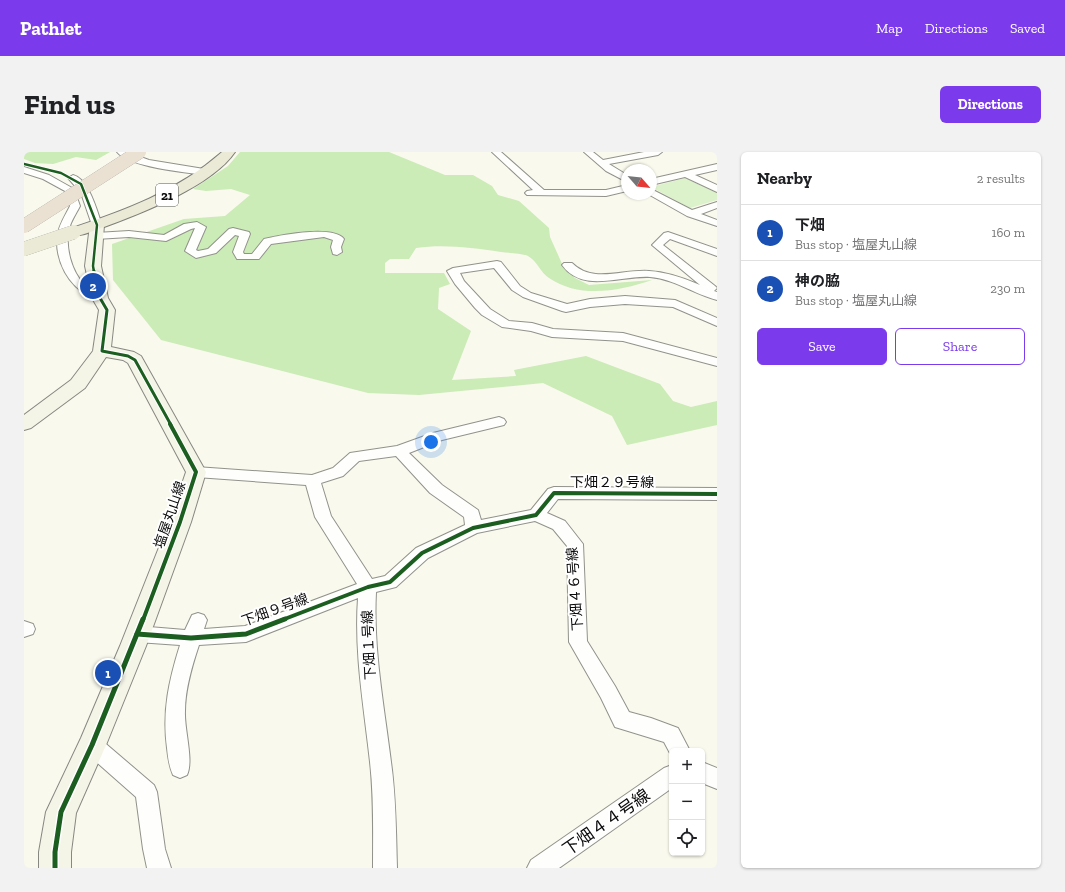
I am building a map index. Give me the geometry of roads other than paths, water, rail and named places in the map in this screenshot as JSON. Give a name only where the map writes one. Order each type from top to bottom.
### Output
[{"type":"highway","points":[[24,214],[121,152]]},
{"type":"highway","points":[[24,226],[139,152]]},
{"type":"main road","name":"21","points":[[24,249],[74,232],[97,230],[177,190],[204,172],[229,152]]},
{"type":"street","points":[[121,152],[125,156],[138,160],[204,172]]},
{"type":"street","points":[[496,152],[542,193]]},
{"type":"street","points":[[588,152],[601,163],[621,175]]},
{"type":"street","points":[[601,163],[658,152]]},
{"type":"street","points":[[24,167],[61,173],[81,184],[86,192],[97,230],[93,266],[100,298],[107,310],[102,351],[78,384],[24,424]]},
{"type":"street","points":[[24,167],[69,189],[75,206],[64,229],[62,245],[64,256],[70,272],[82,287],[100,298]]},
{"type":"street","points":[[657,181],[717,167]]},
{"type":"street","points":[[686,174],[717,189]]},
{"type":"street","points":[[530,193],[606,192],[621,189]]},
{"type":"street","points":[[657,195],[691,214],[717,223]]},
{"type":"street","points":[[691,214],[717,205]]},
{"type":"street","points":[[97,230],[166,238],[188,226],[197,225],[201,227],[190,251],[196,255],[212,251],[228,234],[233,231],[246,234],[238,252],[241,257],[248,258],[255,257],[268,242],[324,234],[333,235],[339,239],[336,247],[337,252]]},
{"type":"street","points":[[717,253],[668,234],[657,245],[717,293]]},
{"type":"street","points":[[717,322],[675,304],[625,300],[566,308],[527,295],[516,288],[497,264],[453,271],[459,282],[478,305],[486,312],[506,324],[532,327],[552,333],[623,337],[717,362]]},
{"type":"street","points":[[568,265],[572,272],[584,277],[650,274],[673,279],[717,296]]},
{"type":"street","name":"塩屋丸山線","points":[[55,868],[55,852],[61,812],[92,745],[137,634],[180,522],[196,472],[135,360],[128,356],[102,351]]},
{"type":"street","points":[[196,472],[312,480],[338,472],[355,457],[398,451],[438,436],[499,422]]},
{"type":"street","points":[[398,451],[436,489],[472,514],[473,528]]},
{"type":"street","points":[[312,480],[322,517],[368,587],[390,582],[422,553],[473,528],[505,520],[536,515]]},
{"type":"street","name":"下畑２９号線","points":[[536,515],[554,493],[606,495],[654,492],[717,494]]},
{"type":"street","name":"下畑４６号線","points":[[536,515],[559,526],[575,544],[578,642],[608,692],[622,720],[651,727],[671,735],[678,748]]},
{"type":"street","name":"下畑９号線","points":[[137,634],[194,629],[246,634],[368,587]]},
{"type":"street","name":"下畑１号線","points":[[368,587],[366,617],[368,665],[381,763],[385,868]]},
{"type":"street","points":[[180,768],[176,741],[175,704],[194,629]]},
{"type":"street","points":[[92,745],[146,792],[159,868]]},
{"type":"street","points":[[705,773],[717,779]]},
{"type":"street","name":"下畑４４号線","points":[[539,868],[669,777]]},
{"type":"place","name":"神の脇","points":[[93,286]]},
{"type":"place","name":"下畑","points":[[108,673]]}]
